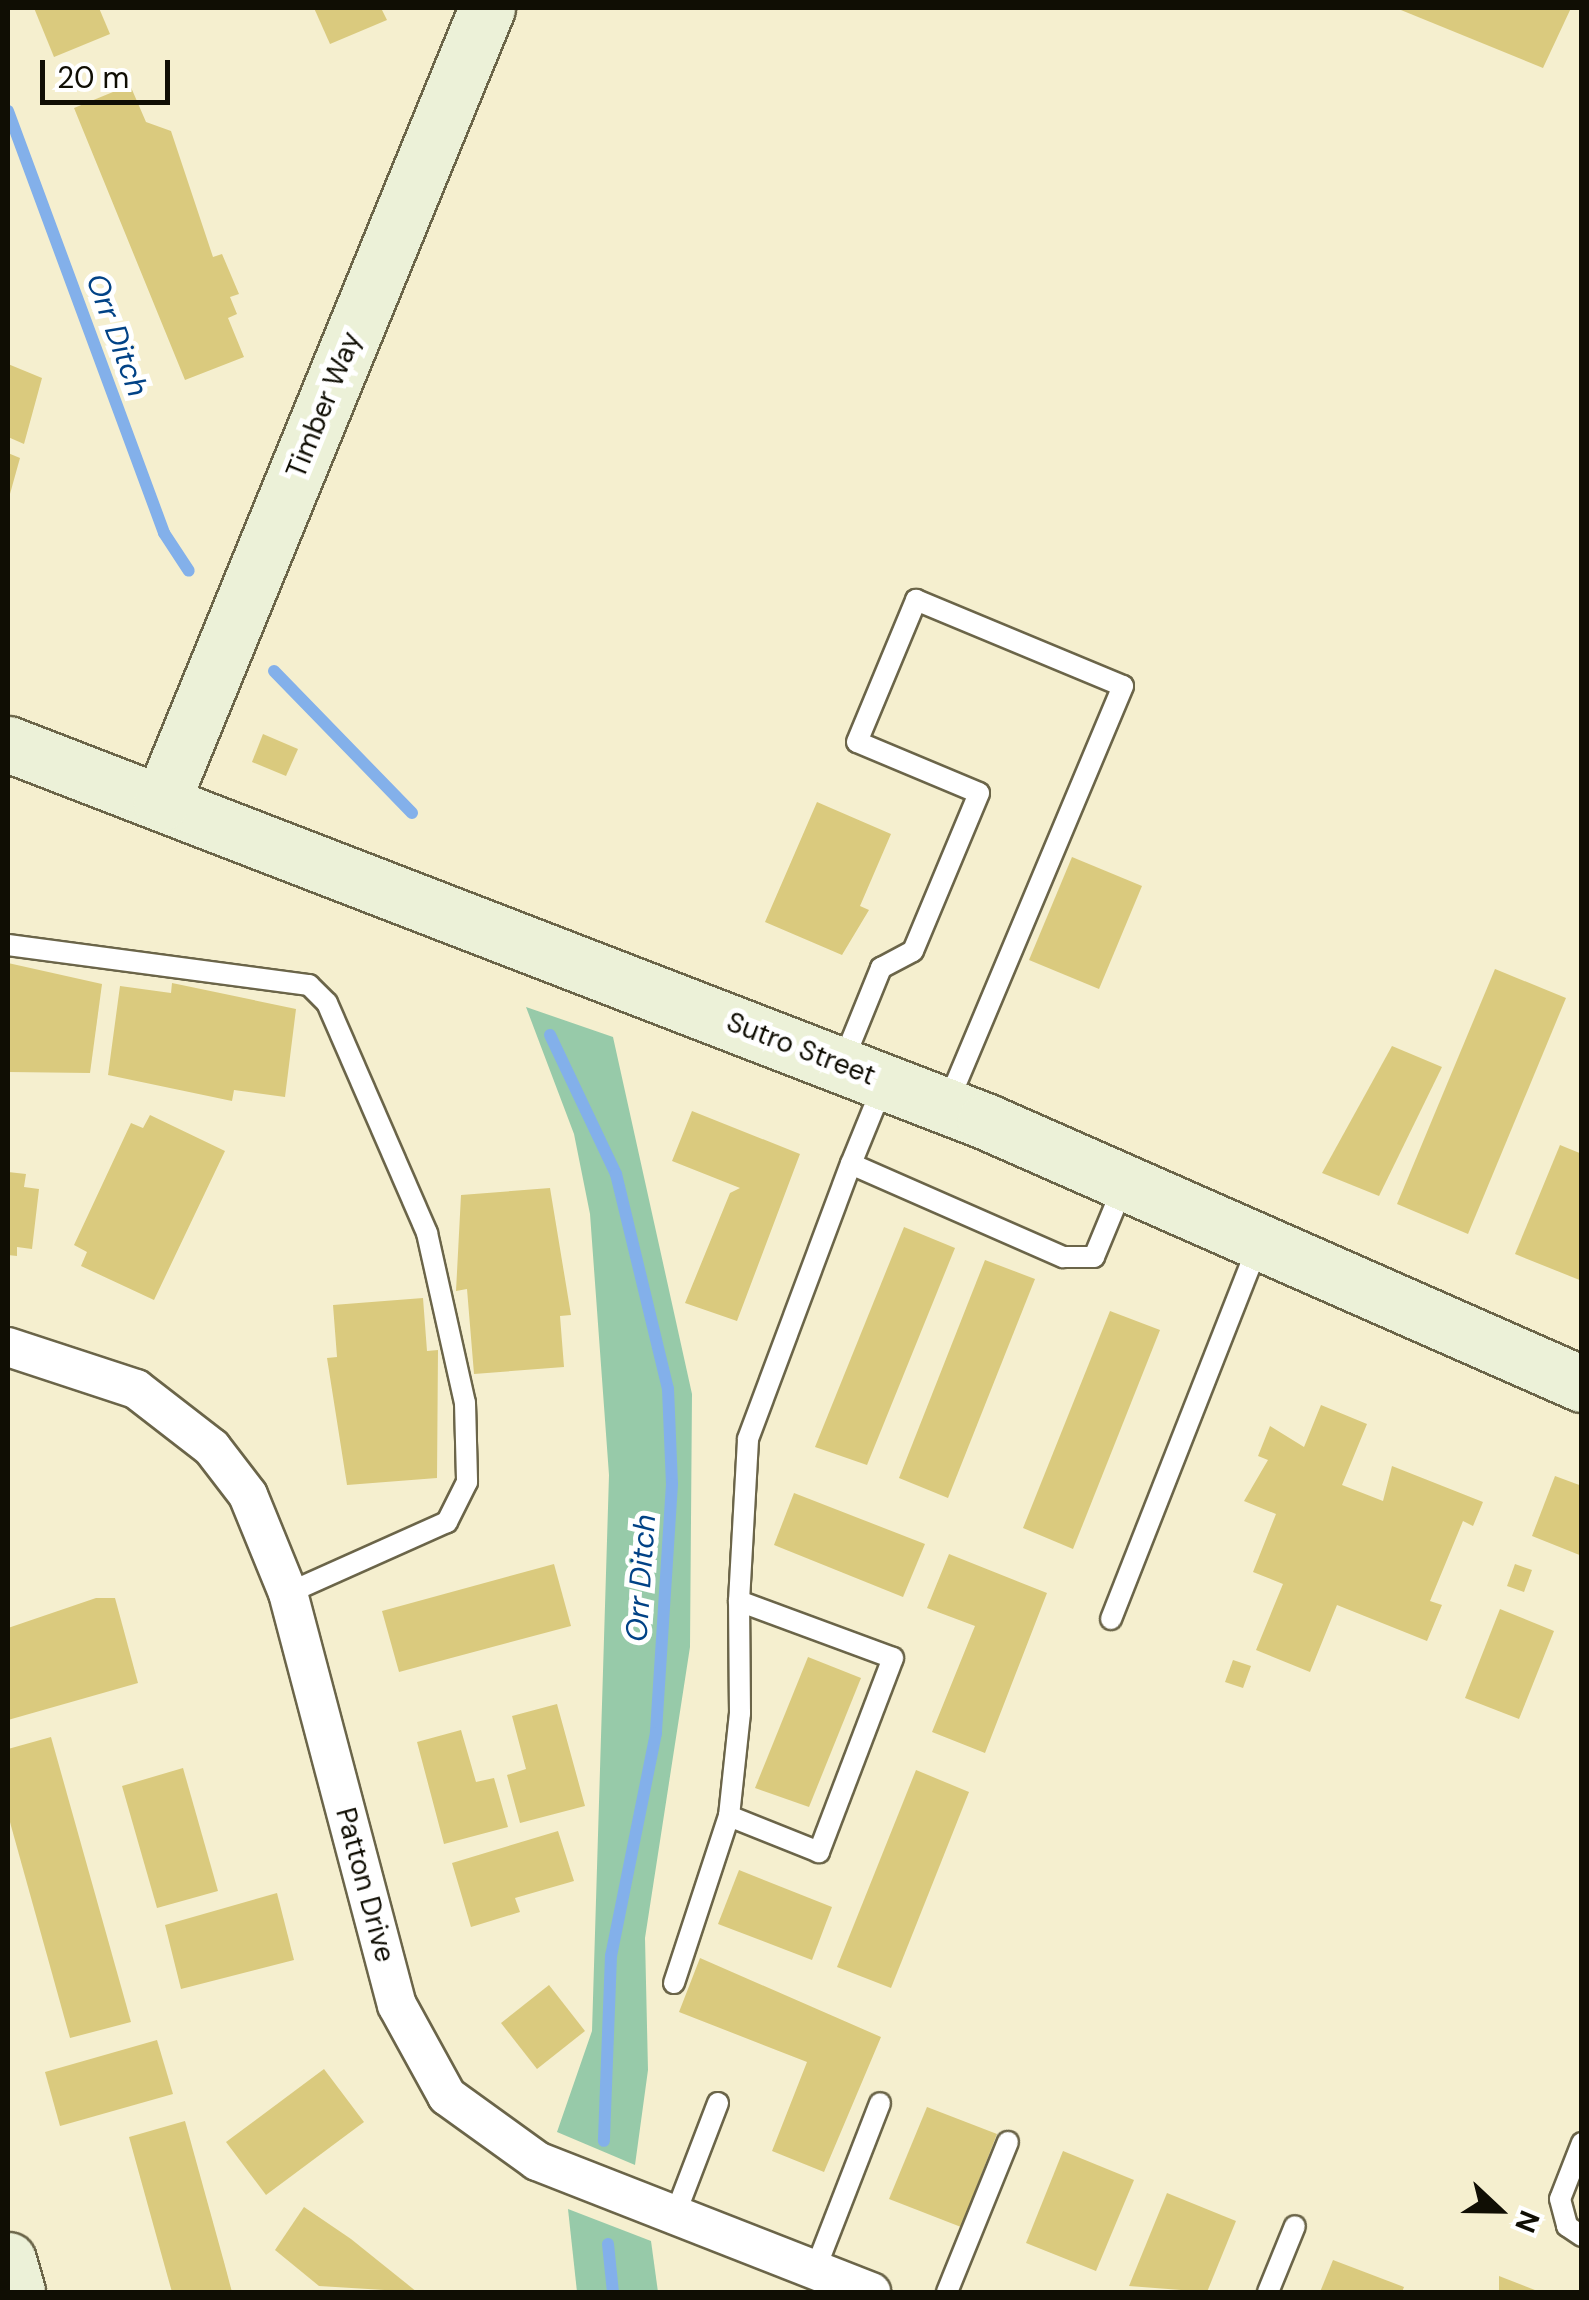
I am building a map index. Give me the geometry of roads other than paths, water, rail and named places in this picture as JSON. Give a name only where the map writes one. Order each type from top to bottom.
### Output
[{"type":"main road","name":"Timber Way","points":[[161,803],[487,8]]},
{"type":"main road","name":"Sutro Street","points":[[8,744],[946,1106],[1582,1384]]},
{"type":"main road","points":[[8,2260],[16,2292]]},
{"type":"street","name":"Patton Drive","points":[[8,1346],[95,1368],[175,1415],[248,1495],[288,1593],[397,2006],[420,2054],[447,2096],[492,2134],[675,2215],[872,2292]]},
{"type":"lane","points":[[674,1982],[728,1816],[748,1439],[851,1164],[880,968],[914,951],[979,792],[857,742],[916,600],[1123,686],[946,1106]]},
{"type":"lane","points":[[8,944],[309,985],[327,1004],[427,1233],[464,1403],[467,1482],[447,1522],[288,1593]]},
{"type":"lane","points":[[851,1164],[1063,1257],[1094,1256],[1125,1182]]},
{"type":"lane","points":[[1111,1618],[1260,1241]]},
{"type":"lane","points":[[728,1816],[819,1852],[893,1658],[739,1601]]},
{"type":"lane","points":[[675,2215],[718,2103]]},
{"type":"lane","points":[[815,2270],[880,2103]]},
{"type":"lane","points":[[947,2292],[1008,2142]]},
{"type":"lane","points":[[1582,2144],[1560,2199],[1567,2226],[1582,2236]]},
{"type":"lane","points":[[1268,2292],[1295,2226]]},
{"type":"waterway","name":"Orr Ditch","points":[[8,111],[164,533],[189,571]]},
{"type":"waterway","name":"Orr Ditch","points":[[274,671],[412,813]]},
{"type":"waterway","name":"Orr Ditch","points":[[550,1035],[616,1174],[668,1389],[672,1484],[656,1733],[611,1956],[604,2141]]},
{"type":"waterway","name":"Orr Ditch","points":[[608,2244],[613,2292]]}]
